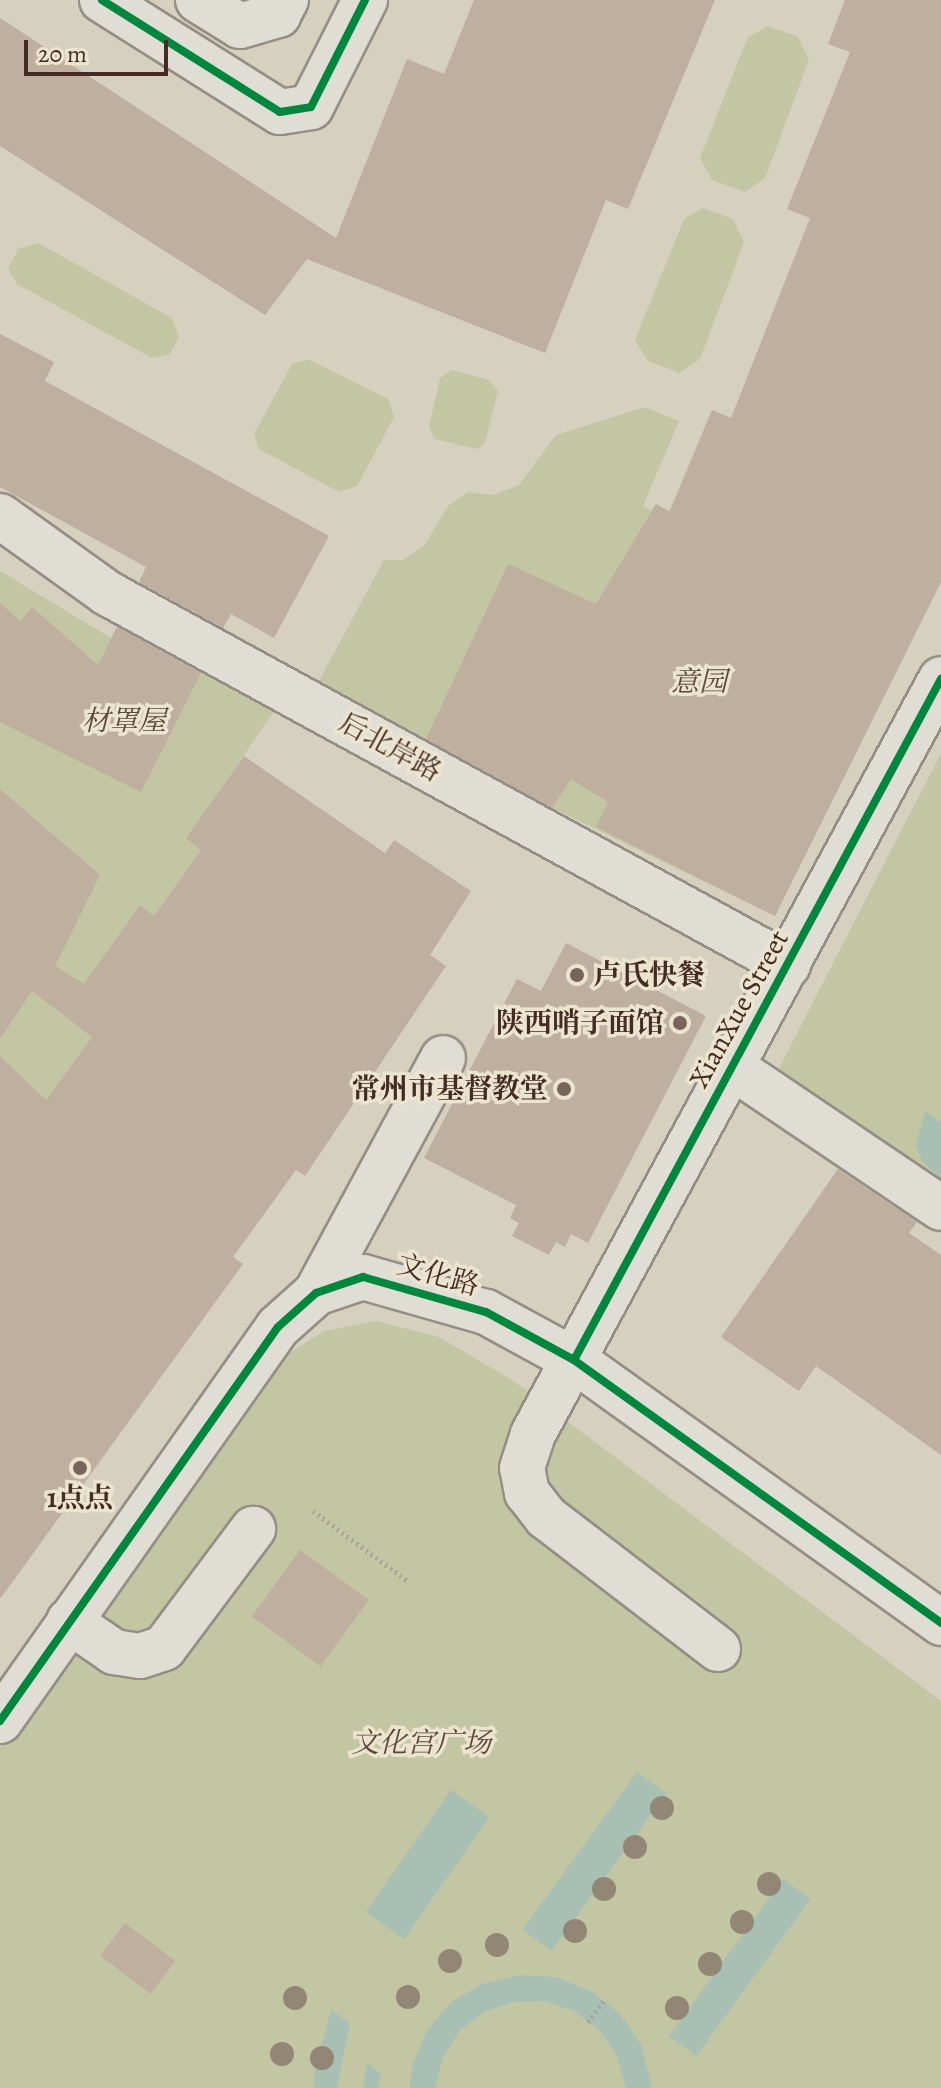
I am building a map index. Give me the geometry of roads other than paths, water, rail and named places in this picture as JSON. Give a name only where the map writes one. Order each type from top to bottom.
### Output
[{"type":"street","points":[[102,0],[280,112],[311,107],[365,0]]},
{"type":"street","points":[[198,0],[240,26],[278,15],[286,0]]},
{"type":"street","name":"后北岸路","points":[[0,516],[107,593],[788,965]]},
{"type":"street","name":"XianXue Street","points":[[718,1649],[546,1517],[527,1493],[522,1468],[533,1434],[941,679]]},
{"type":"street","points":[[316,1293],[443,1058]]},
{"type":"street","points":[[732,1067],[941,1208]]},
{"type":"street","name":"文化路","points":[[0,1721],[278,1327],[316,1293],[363,1277],[486,1312],[574,1360],[941,1623]]},
{"type":"street","points":[[69,1621],[114,1652],[140,1656],[164,1648],[253,1529]]},
{"type":"place","name":"卢氏快餐","points":[[577,975]]},
{"type":"place","name":"陕西哨子面馆","points":[[680,1023]]},
{"type":"place","name":"常州市基督教堂","points":[[564,1089]]},
{"type":"place","name":"1点点","points":[[80,1468]]},
{"type":"park label","name":"意园","points":[[699,682]]},
{"type":"park label","name":"材罩屋","points":[[124,721]]},
{"type":"park label","name":"文化宫广场","points":[[421,1743]]}]
